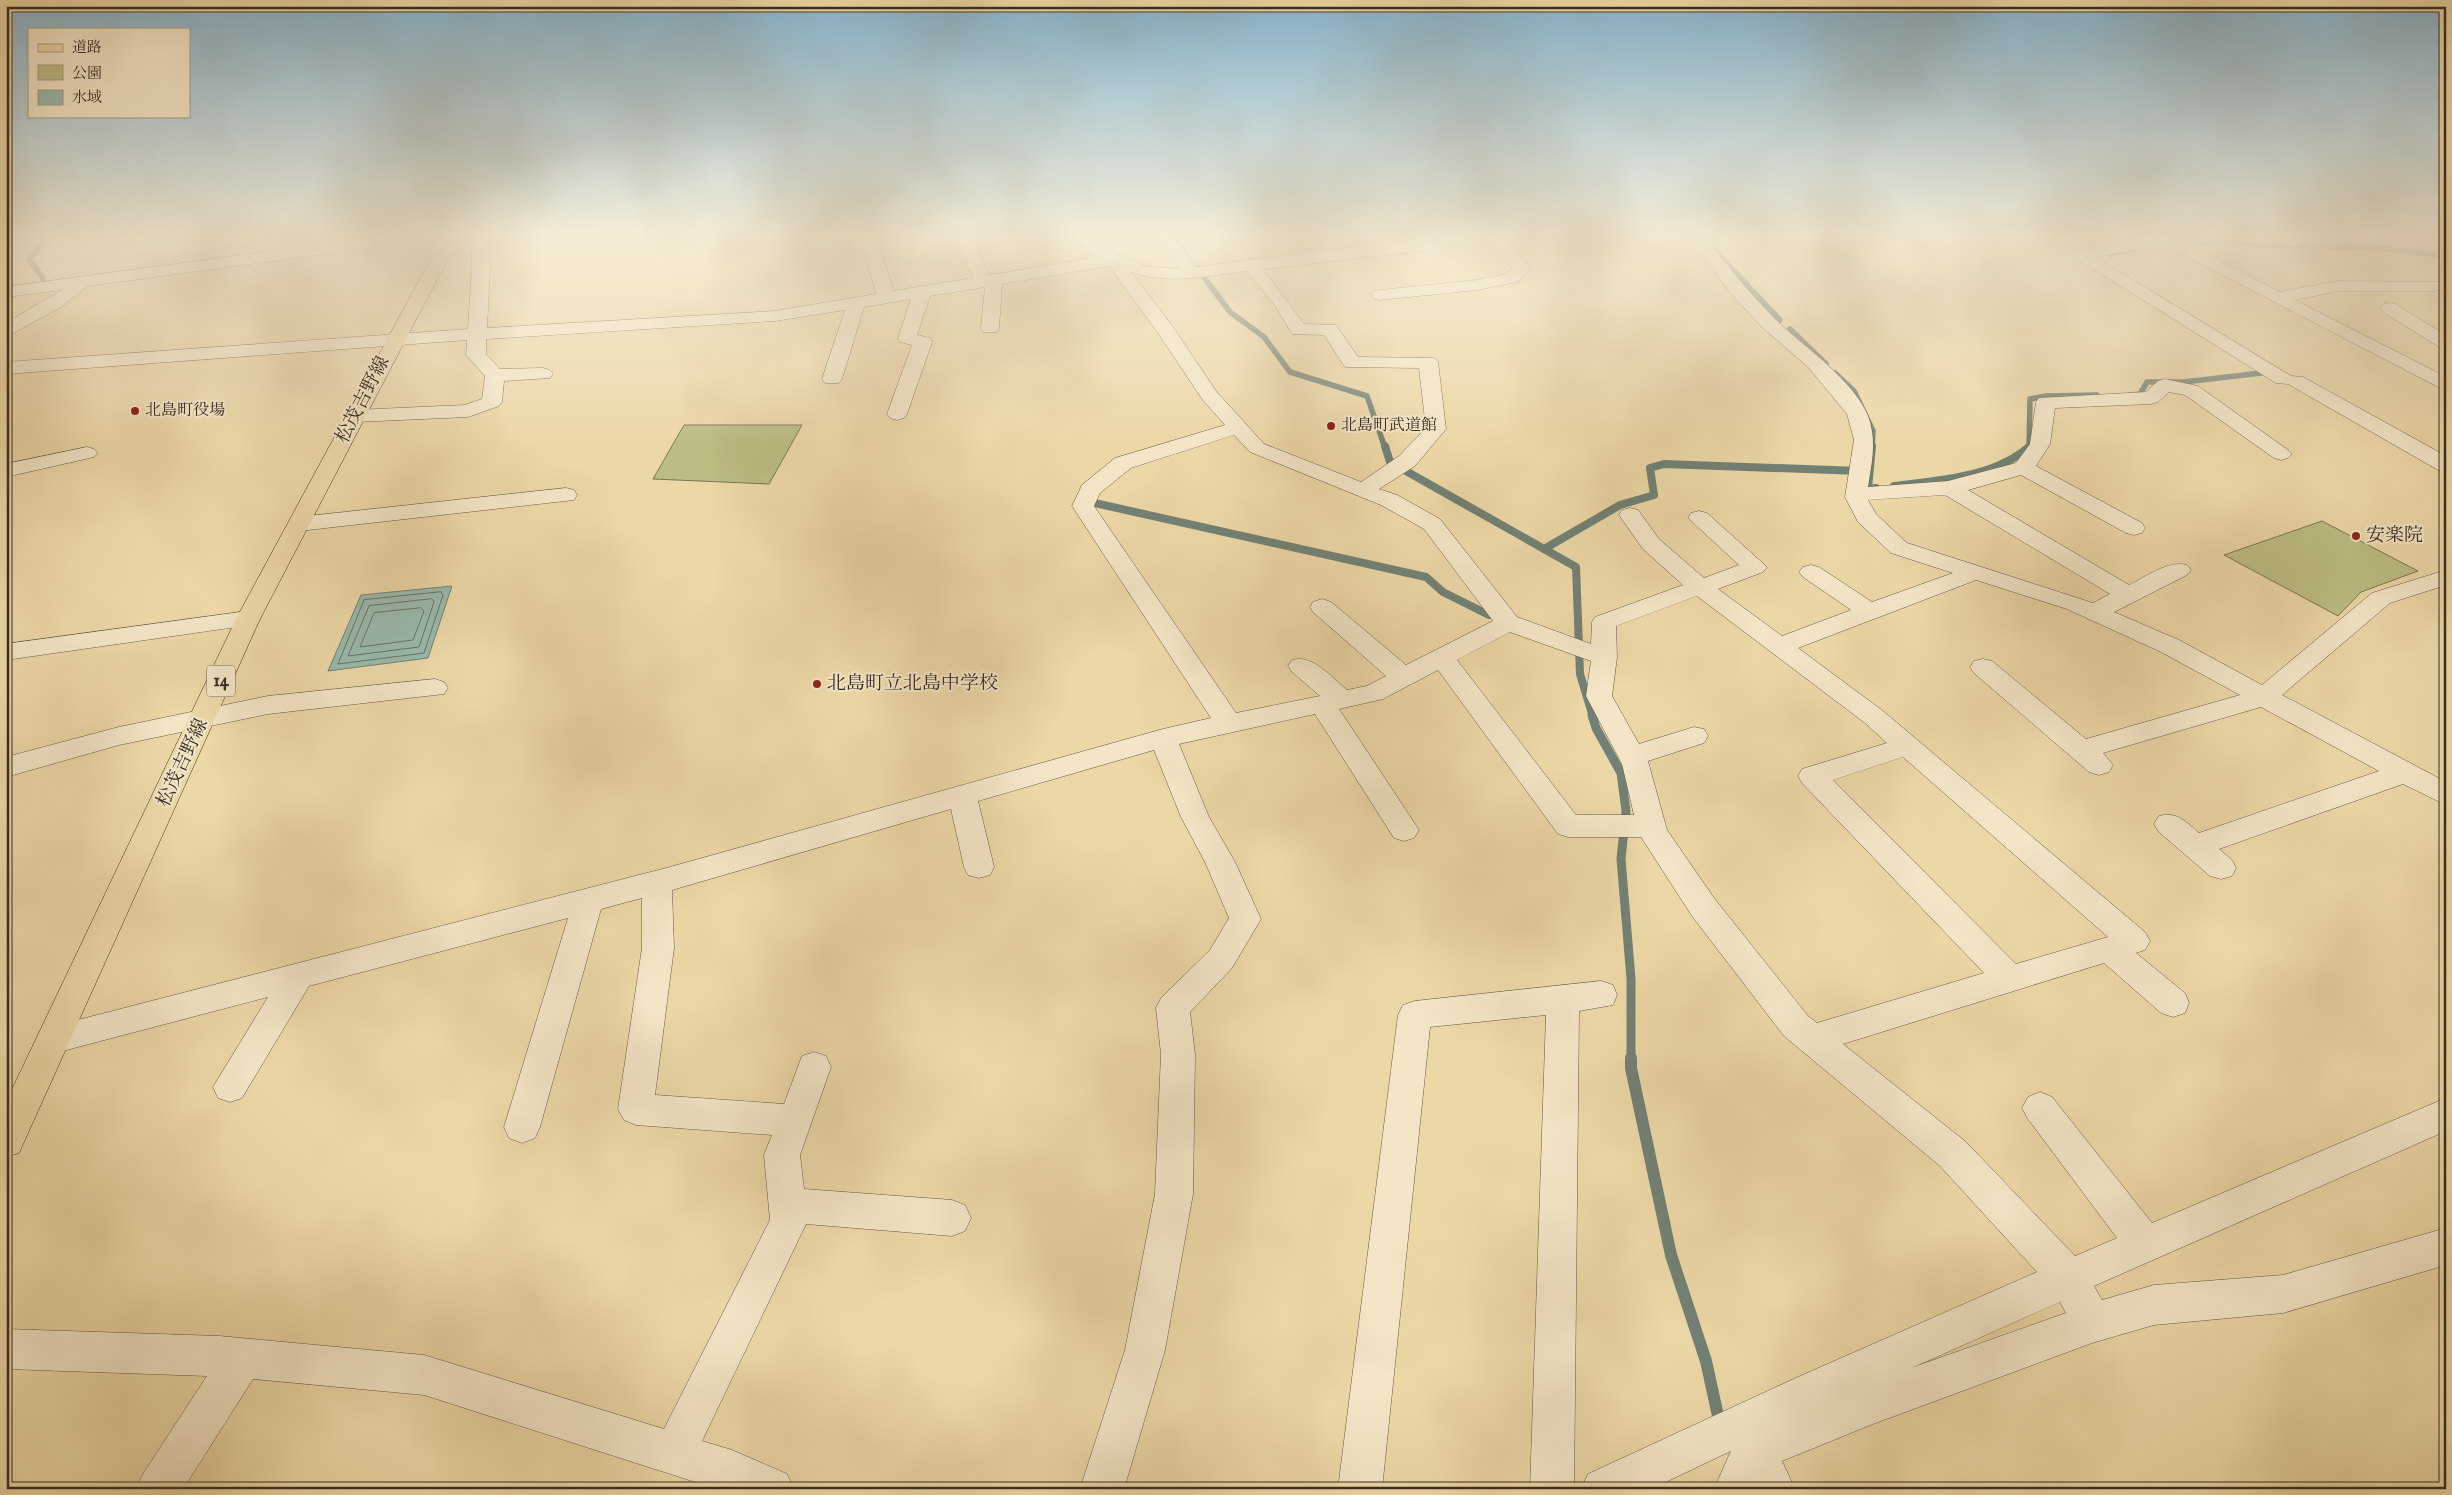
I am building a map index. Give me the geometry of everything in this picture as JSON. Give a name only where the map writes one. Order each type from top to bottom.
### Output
[{"type":"main road","name":"松茂吉野線","points":[[6,1141],[55,1039],[248,619],[414,306]]},
{"type":"street","points":[[6,331],[50,306]]},
{"type":"street","points":[[478,306],[476,355],[495,375],[543,374]]},
{"type":"street","points":[[6,368],[395,339],[775,316],[839,306]]},
{"type":"street","points":[[832,379],[855,306]]},
{"type":"street","points":[[897,414],[923,342],[907,338],[918,306]]},
{"type":"street","points":[[989,306],[990,328]]},
{"type":"street","points":[[1148,306],[1209,395],[1257,448],[1389,500],[1432,524],[1508,623],[1604,657]]},
{"type":"street","points":[[1282,306],[1299,330],[1329,329],[1352,363],[1428,362],[1436,429],[1407,461],[1388,476],[1363,490]]},
{"type":"street","points":[[1752,306],[1815,364],[1843,394],[1857,414],[1864,440],[1856,494],[1866,517],[1899,548],[2076,604],[2170,646],[2446,795]]},
{"type":"street","points":[[2163,306],[2280,376],[2446,465]]},
{"type":"street","points":[[2292,306],[2446,385]]},
{"type":"street","points":[[2389,308],[2446,343]]},
{"type":"street","points":[[2401,362],[2446,359]]},
{"type":"street","points":[[355,416],[468,411],[492,402],[495,375]]},
{"type":"street","points":[[1856,494],[1949,488],[2024,468],[2040,444],[2046,402],[2150,398],[2165,385],[2191,390],[2281,454]]},
{"type":"street","points":[[1229,724],[1082,506],[1090,490],[1123,463],[1238,427]]},
{"type":"street","points":[[6,471],[87,453]]},
{"type":"street","points":[[2024,468],[2133,529]]},
{"type":"street","points":[[1949,488],[2128,595]]},
{"type":"street","points":[[299,524],[566,495]]},
{"type":"street","points":[[1630,515],[1651,544],[1700,587],[1874,717],[2134,941],[1811,1039]]},
{"type":"street","points":[[1699,518],[1755,567],[1604,622],[1604,657],[1599,696],[1636,764],[1652,826],[1704,907],[1796,1026],[1953,1154],[2069,1278],[2092,1322]]},
{"type":"street","points":[[2094,612],[2179,570]]},
{"type":"street","points":[[1811,572],[1870,612]]},
{"type":"street","points":[[1779,646],[1974,573]]},
{"type":"street","points":[[1983,667],[2090,758],[2264,697],[2381,598],[2446,577]]},
{"type":"street","points":[[1322,607],[1404,677]]},
{"type":"street","points":[[6,652],[248,619]]},
{"type":"street","points":[[55,1039],[657,883],[1163,738],[1374,693],[1508,623]]},
{"type":"street","points":[[1441,657],[1568,826],[1652,826]]},
{"type":"street","points":[[1301,666],[1332,702],[1404,830]]},
{"type":"street","points":[[6,766],[119,736],[268,705],[435,688]]},
{"type":"street","points":[[1632,756],[1694,736]]},
{"type":"street","points":[[1102,1489],[1145,1350],[1174,1194],[1178,1054],[1173,1008],[1221,958],[1245,919],[1220,862],[1195,816],[1163,738]]},
{"type":"street","points":[[1908,746],[1812,776],[2010,979]]},
{"type":"street","points":[[2195,846],[2404,773]]},
{"type":"street","points":[[962,796],[979,867]]},
{"type":"street","points":[[2169,824],[2221,868]]},
{"type":"street","points":[[657,883],[658,948],[636,1109],[796,1121]]},
{"type":"street","points":[[522,1127],[588,901]]},
{"type":"street","points":[[2109,949],[2173,1003]]},
{"type":"street","points":[[230,1087],[299,976]]},
{"type":"street","points":[[1360,1489],[1415,1015],[1602,995]]},
{"type":"street","points":[[1552,1489],[1563,999]]},
{"type":"street","points":[[674,1454],[789,1221],[782,1155],[796,1121],[814,1067]]},
{"type":"street","points":[[2040,1108],[2146,1245]]},
{"type":"street","points":[[1752,1452],[2069,1278],[2446,1114]]},
{"type":"street","points":[[788,1205],[952,1218]]},
{"type":"street","points":[[1603,1489],[1696,1445],[1752,1452],[1873,1403],[2092,1322],[2154,1305],[2283,1294],[2446,1246]]},
{"type":"street","points":[[6,1349],[243,1358],[424,1375],[732,1472],[772,1489]]},
{"type":"street","points":[[158,1489],[243,1358]]},
{"type":"street","points":[[1752,1452],[1773,1489]]},
{"type":"green space","points":[[684,425],[802,425],[769,484],[653,479]]},
{"type":"green space","points":[[2322,521],[2418,571],[2361,592],[2338,616],[2224,555]]},
{"type":"water","points":[[452,586],[428,658],[328,671],[361,595]]},
{"type":"waterway","points":[[1225,306],[1230,312],[1264,337],[1290,372],[1367,396],[1385,448]]},
{"type":"waterway","points":[[1767,306],[1780,320]]},
{"type":"waterway","points":[[1790,329],[1826,364]]},
{"type":"waterway","points":[[2130,395],[2140,394],[2147,382],[2184,382],[2270,372]]},
{"type":"waterway","points":[[1835,373],[1854,391],[1873,431],[1872,448]]},
{"type":"waterway","points":[[2029,447],[2030,399],[2046,396],[2097,395]]},
{"type":"waterway","points":[[1385,446],[1390,462],[1544,549]]},
{"type":"waterway","points":[[1872,446],[1868,489],[1876,488]]},
{"type":"waterway","points":[[1894,486],[1965,476],[1983,471],[2016,457],[2029,447]]},
{"type":"waterway","points":[[1544,549],[1620,505],[1654,495],[1650,468],[1664,464],[1859,471]]},
{"type":"waterway","points":[[1090,502],[1426,577],[1443,592],[1489,615]]},
{"type":"waterway","points":[[1544,549],[1576,567],[1580,674],[1593,717]]},
{"type":"waterway","points":[[1592,715],[1596,728],[1621,773],[1626,811],[1621,859],[1631,979],[1631,1068],[1671,1255],[1706,1361],[1720,1425]]},
{"type":"place","name":"北島町役場","points":[[135,411]]},
{"type":"place","name":"北島町武道館","points":[[1331,426]]},
{"type":"place","name":"安楽院","points":[[2356,536]]},
{"type":"place","name":"北島町立北島中学校","points":[[817,684]]}]
